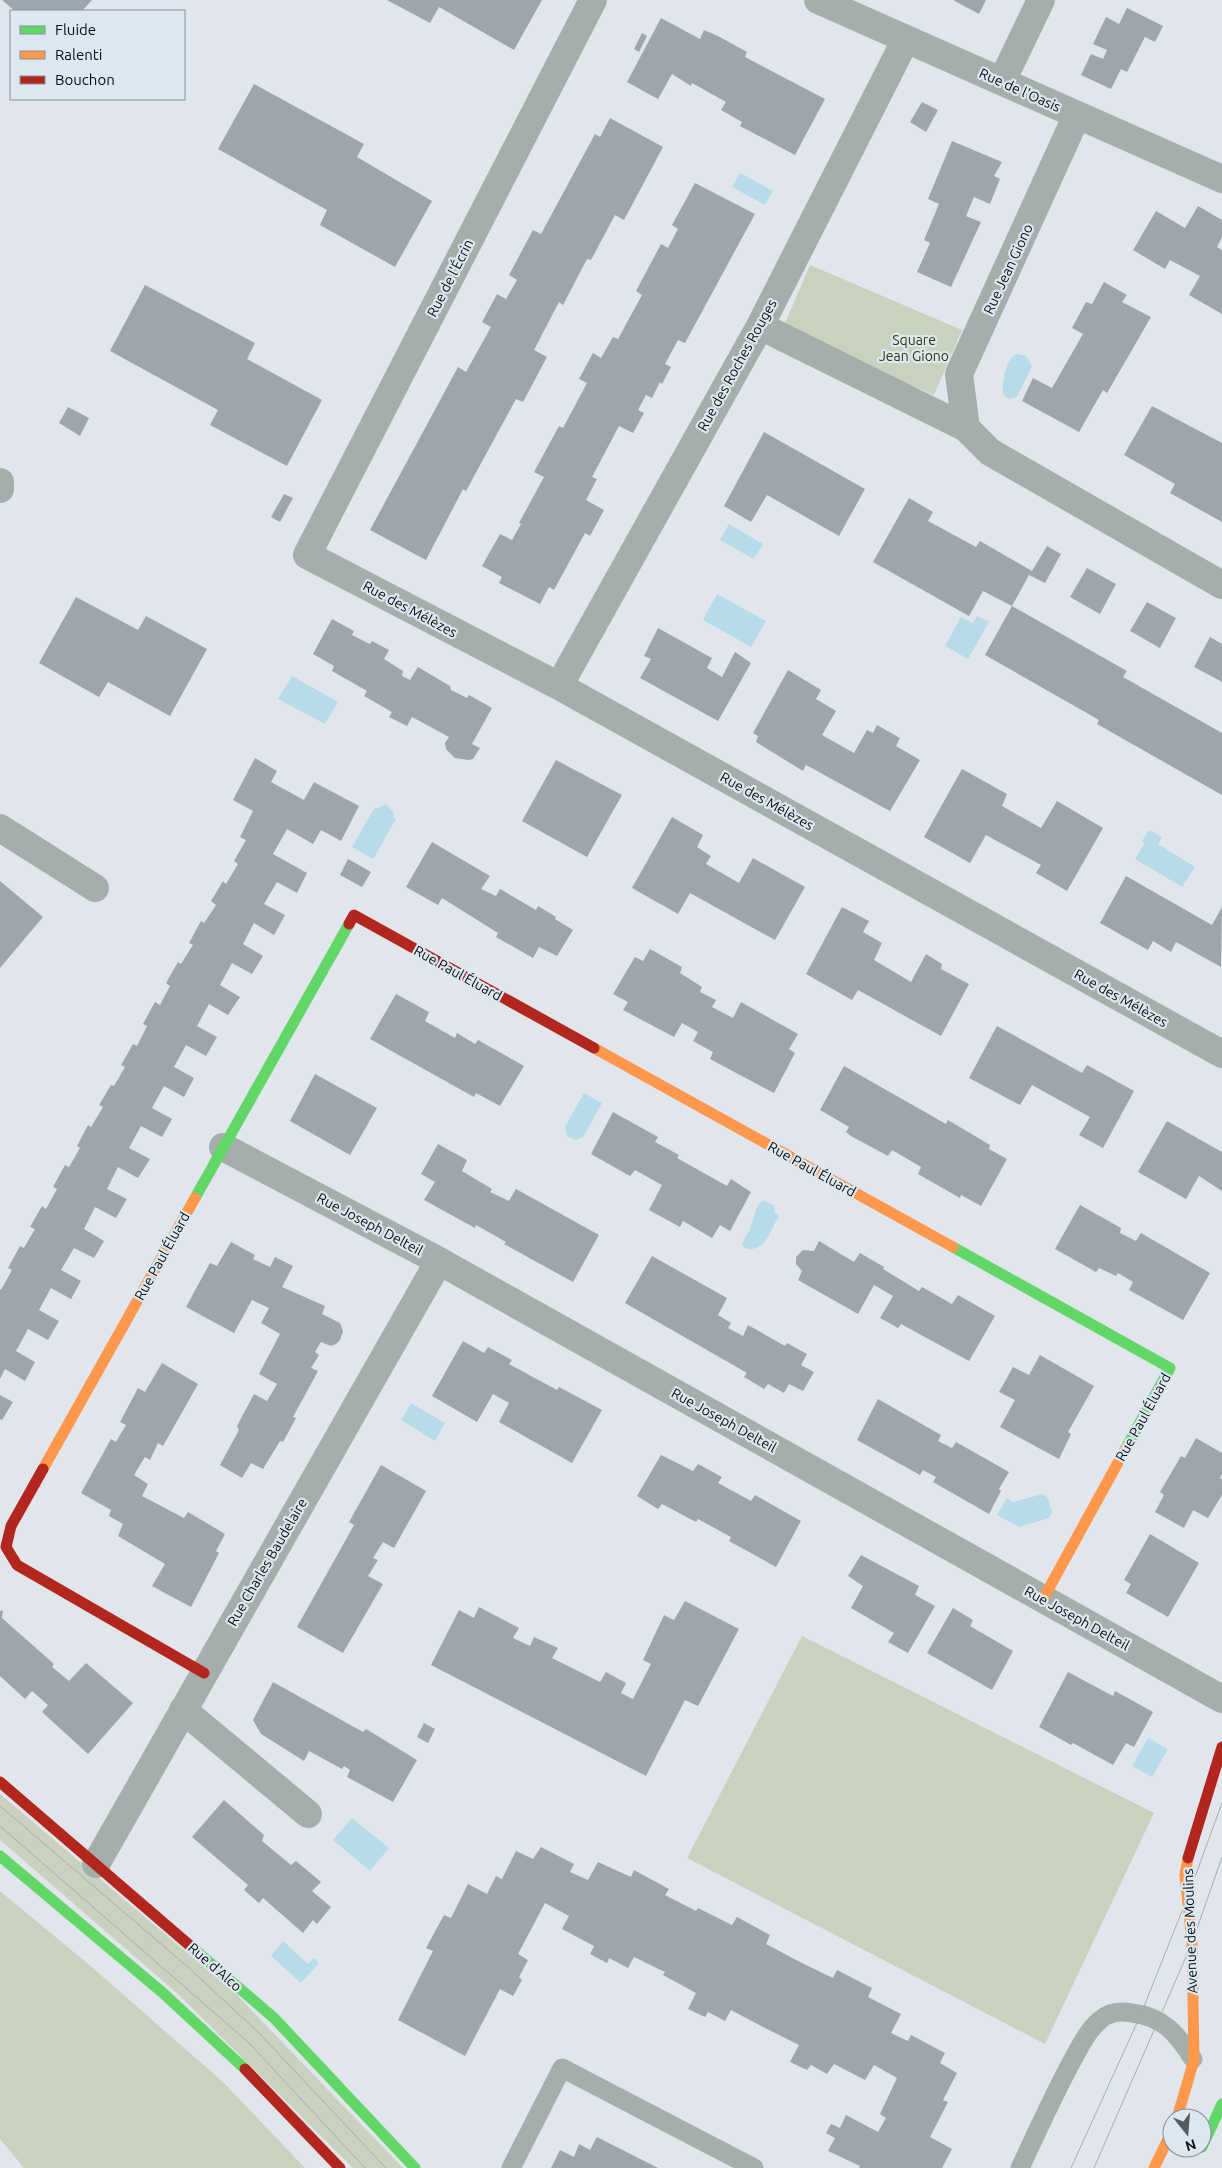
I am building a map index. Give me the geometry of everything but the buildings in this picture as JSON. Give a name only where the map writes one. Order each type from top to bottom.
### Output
[{"type":"street","name":"Rue de l'Écrin","points":[[307,555],[593,0]]},
{"type":"street","name":"Rue de l'Oasis","points":[[818,0],[1222,179]]},
{"type":"street","points":[[1002,81],[1041,0]]},
{"type":"street","name":"Rue des Roches Rouges","points":[[559,686],[760,326],[906,39]]},
{"type":"street","name":"Rue Jean Giono","points":[[966,428],[960,374],[1077,115]]},
{"type":"street","points":[[760,326],[966,428],[990,452],[1222,585]]},
{"type":"street","points":[[0,482],[0,489]]},
{"type":"street","name":"Rue des Mélèzes","points":[[307,555],[559,686],[1222,1054]]},
{"type":"street","points":[[0,828],[95,888]]},
{"type":"street","name":"Rue Paul Éluard","points":[[204,1673],[17,1565],[6,1547],[11,1526],[354,915],[1170,1368],[1043,1599]]},
{"type":"street","name":"Rue Joseph Delteil","points":[[223,1148],[439,1261],[1222,1699]]},
{"type":"street","name":"Rue Charles Baudelaire","points":[[96,1864],[439,1261]]},
{"type":"street","points":[[183,1710],[308,1814]]},
{"type":"street","name":"Avenue des Moulins","points":[[1180,2108],[1194,2060],[1192,1943],[1185,1875],[1188,1858],[1222,1747]]},
{"type":"street","name":"Rue d'Alco","points":[[0,1782],[274,2018],[415,2168]]},
{"type":"street","points":[[0,1856],[163,1993],[234,2057],[340,2168]]},
{"type":"street","points":[[1212,2126],[1222,2104]]},
{"type":"street","points":[[1154,2168],[1162,2152]]},
{"type":"lane","points":[[1020,2168],[1048,2106],[1090,2030],[1102,2018],[1120,2011],[1141,2014],[1159,2020],[1180,2038],[1194,2060]]},
{"type":"lane","points":[[511,2168],[562,2068],[754,2168]]},
{"type":"green space","name":"Square Jean Giono","points":[[810,265],[962,330],[934,395],[782,330]]},
{"type":"green space","points":[[802,1636],[1154,1813],[1045,2044],[687,1858]]},
{"type":"green space","points":[[0,1794],[238,1996],[403,2168],[353,2168],[178,1994],[0,1840]]},
{"type":"green space","points":[[0,1891],[93,1968],[223,2082],[305,2168],[24,2168],[0,2139]]},
{"type":"water","points":[[740,173],[773,191],[765,205],[732,187]]},
{"type":"water","points":[[1017,354],[1026,356],[1032,366],[1017,397],[1009,399],[1003,395],[1004,378],[1007,366]]},
{"type":"water","points":[[729,524],[763,544],[754,559],[720,540]]},
{"type":"water","points":[[717,594],[766,621],[751,647],[703,620]]},
{"type":"water","points":[[977,616],[989,622],[968,659],[945,646],[961,617],[973,623]]},
{"type":"water","points":[[292,676],[338,702],[325,724],[278,699]]},
{"type":"water","points":[[386,804],[394,813],[393,817],[396,819],[373,859],[352,847],[375,807],[378,808]]},
{"type":"water","points":[[1149,830],[1162,837],[1158,844],[1195,867],[1182,887],[1135,859],[1145,843],[1142,841]]},
{"type":"water","points":[[584,1093],[602,1103],[583,1137],[575,1140],[567,1136],[565,1127]]},
{"type":"water","points":[[763,1200],[775,1206],[774,1212],[779,1216],[764,1243],[754,1249],[747,1249],[742,1245],[750,1229],[756,1209]]},
{"type":"water","points":[[411,1403],[445,1423],[435,1441],[401,1420]]},
{"type":"water","points":[[1043,1494],[1048,1498],[1052,1512],[1049,1518],[1019,1527],[997,1515],[1007,1498],[1013,1502]]},
{"type":"water","points":[[1148,1738],[1168,1749],[1152,1777],[1132,1766]]},
{"type":"water","points":[[352,1818],[389,1848],[370,1871],[333,1840]]},
{"type":"water","points":[[283,1941],[308,1964],[314,1958],[319,1963],[301,1983],[271,1956]]},
{"type":"tram line","points":[[1071,2168],[1141,2014],[1188,1896],[1222,1803]]},
{"type":"tram line","points":[[0,1806],[189,1968],[259,2033],[386,2168]]},
{"type":"tram line","points":[[0,1826],[249,2043],[365,2168]]},
{"type":"tram line","points":[[1094,2168],[1192,1943],[1222,1857]]},
{"type":"traffic: fast","points":[[195,1198],[349,924]]},
{"type":"traffic: fast","points":[[953,1247],[1170,1368],[1126,1448]]},
{"type":"traffic: fast","points":[[0,1856],[163,1993],[245,2069]]},
{"type":"traffic: fast","points":[[195,1950],[274,2018],[415,2168]]},
{"type":"traffic: fast","points":[[1212,2126],[1222,2104]]},
{"type":"traffic: slow","points":[[594,1048],[953,1247]]},
{"type":"traffic: slow","points":[[43,1469],[195,1198]]},
{"type":"traffic: slow","points":[[1043,1599],[1126,1448]]},
{"type":"traffic: slow","points":[[1180,2108],[1194,2060],[1192,1943],[1185,1875],[1188,1858]]},
{"type":"traffic: slow","points":[[1154,2168],[1162,2152]]},
{"type":"traffic: jam","points":[[349,924],[354,915],[594,1048]]},
{"type":"traffic: jam","points":[[43,1469],[11,1526],[6,1547],[17,1565],[204,1673]]},
{"type":"traffic: jam","points":[[1188,1858],[1222,1747]]},
{"type":"traffic: jam","points":[[0,1782],[195,1950]]},
{"type":"traffic: jam","points":[[245,2069],[340,2168]]}]
